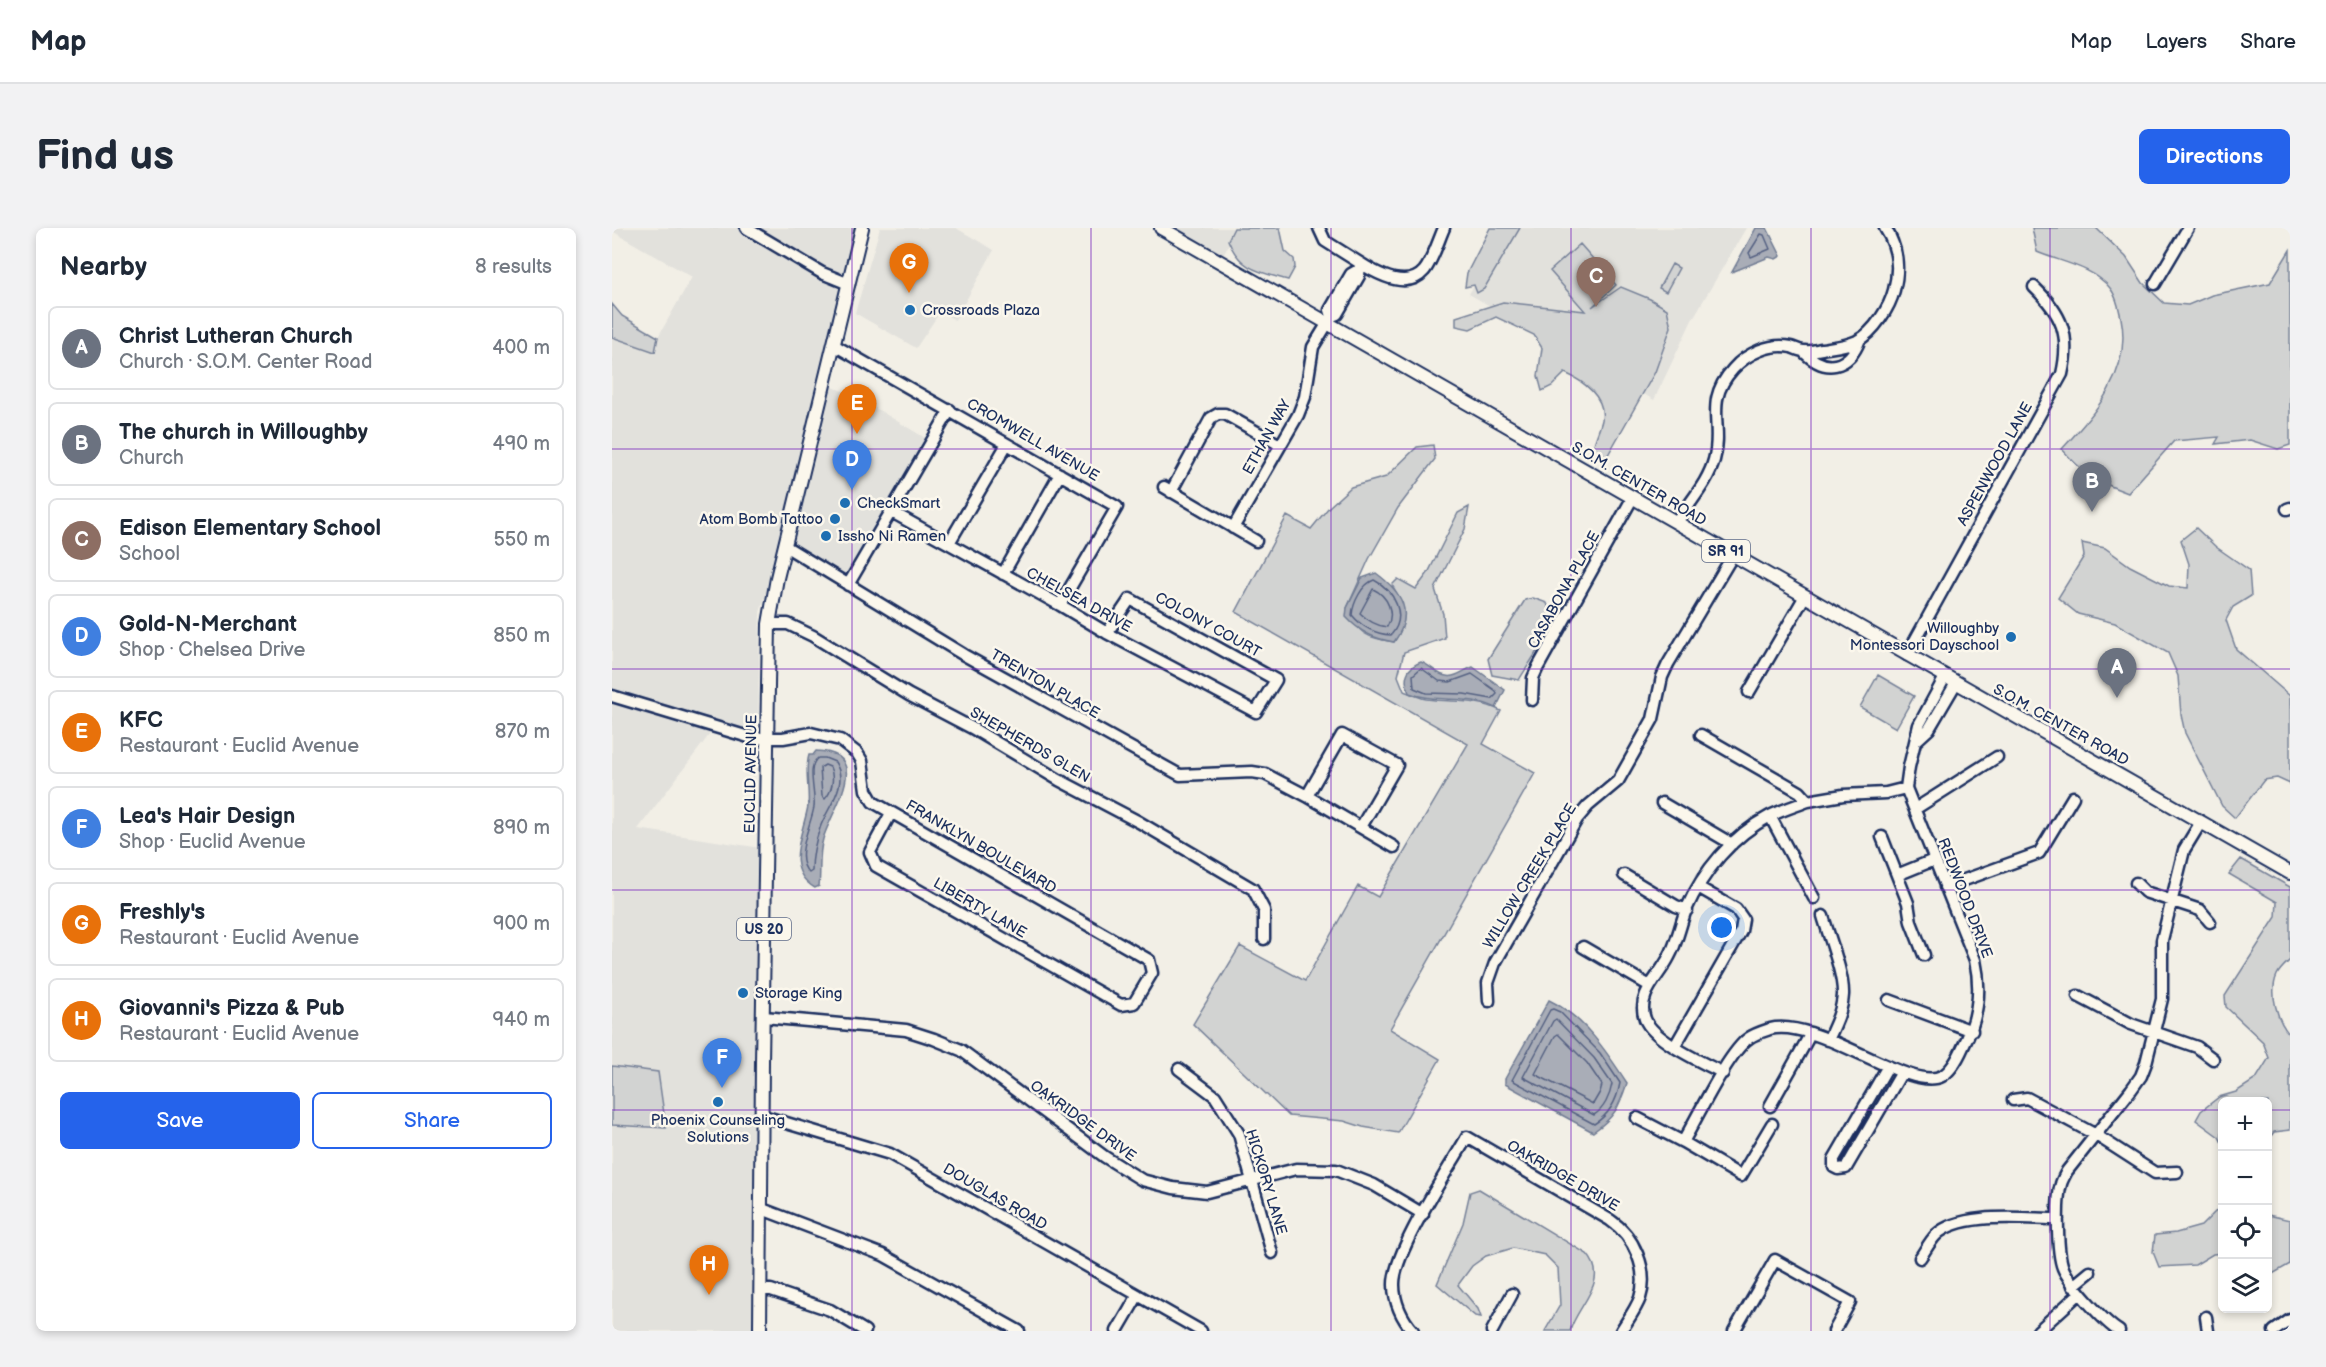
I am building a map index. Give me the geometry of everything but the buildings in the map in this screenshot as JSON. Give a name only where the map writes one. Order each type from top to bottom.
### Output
[{"type":"main road","name":"EUCLID AVENUE","points":[[760,1331],[769,624],[785,546],[862,228]]},
{"type":"main road","name":"S.O.M. CENTER ROAD","points":[[1161,228],[1330,319],[1906,656],[2290,873]]},
{"type":"street","points":[[746,228],[822,273],[849,284]]},
{"type":"street","points":[[1319,228],[1325,241],[1359,267],[1394,279],[1409,279],[1424,271],[1444,228]]},
{"type":"street","points":[[1803,351],[1816,362],[1826,366],[1838,365],[1852,355],[1860,339],[1883,314],[1896,286],[1897,257],[1885,228]]},
{"type":"street","points":[[2155,284],[2188,228]]},
{"type":"street","name":"ETHAN WAY","points":[[1233,528],[1298,416],[1305,397],[1313,347],[1330,319],[1330,310],[1351,274],[1359,267]]},
{"type":"street","name":"ASPENWOOD LANE","points":[[1906,656],[2062,374],[2066,357],[2066,339],[2060,319],[2049,302],[2034,287]]},
{"type":"street","points":[[1677,523],[1706,480],[1714,460],[1718,439],[1715,409],[1719,392],[1726,377],[1742,360],[1760,350],[1785,346],[1803,351],[1834,348],[1860,339]]},
{"type":"street","name":"CROMWELL AVENUE","points":[[834,345],[1117,507],[1060,605]]},
{"type":"street","points":[[848,585],[950,410]]},
{"type":"street","points":[[1256,541],[1167,490],[1211,418],[1218,414],[1226,414],[1280,445]]},
{"type":"street","points":[[949,543],[1007,444]]},
{"type":"street","points":[[1003,574],[1060,474]]},
{"type":"street","name":"CASABONA PLACE","points":[[1532,700],[1533,678],[1538,667],[1632,497]]},
{"type":"street","name":"CHELSEA DRIVE","points":[[890,512],[1107,633],[1256,712]]},
{"type":"street","name":"TRENTON PLACE","points":[[785,546],[964,655],[1180,775],[1252,772],[1265,774],[1394,847]]},
{"type":"street","name":"WILLOW CREEK PLACE","points":[[1489,1001],[1488,983],[1495,963],[1577,819],[1588,806],[1618,781],[1653,719],[1662,676],[1668,664],[1733,555]]},
{"type":"street","points":[[1749,692],[1805,596]]},
{"type":"street","name":"COLONY COURT","points":[[1107,633],[1130,598],[1276,680],[1256,712]]},
{"type":"street","name":"SHEPHERDS GLEN","points":[[769,624],[788,624],[813,636],[909,695],[972,728],[1059,780],[1253,889],[1264,910],[1264,939]]},
{"type":"street","points":[[1723,1073],[1652,1030],[1645,1017],[1643,1001],[1669,957],[1698,887],[1712,865],[1731,844],[1770,816],[1808,801],[1843,795],[1886,794],[1906,788],[1919,725],[1951,680]]},
{"type":"street","name":"FRANKLYN BOULEVARD","points":[[612,696],[752,738],[766,739],[811,733],[840,740],[857,753],[862,761],[866,790],[873,802],[1149,960],[1152,973],[1134,1003],[1120,1005]]},
{"type":"street","points":[[1306,796],[1342,735],[1397,765],[1361,827]]},
{"type":"street","points":[[1701,735],[1800,792],[1808,801]]},
{"type":"street","points":[[1915,809],[1997,757]]},
{"type":"street","name":"REDWOOD DRIVE","points":[[1683,1142],[1734,1054],[1748,1038],[1770,1029],[1791,1028],[1811,1033],[1920,1079],[1942,1076],[1957,1059],[1972,1031],[1980,998],[1975,960],[1906,788]]},
{"type":"street","points":[[1946,886],[2039,853],[2073,797]]},
{"type":"street","points":[[1662,803],[1731,844]]},
{"type":"street","name":"LIBERTY LANE","points":[[891,813],[870,852],[876,866],[1120,1005]]},
{"type":"street","points":[[1770,816],[1814,898]]},
{"type":"street","points":[[2119,1331],[2077,1289],[2062,1266],[2058,1219],[2061,1183],[2067,1171],[2141,1076],[2155,1034],[2163,984],[2162,940],[2184,850],[2201,822]]},
{"type":"street","points":[[1882,837],[1908,903],[1911,922],[1924,955]]},
{"type":"street","points":[[1897,875],[1934,860]]},
{"type":"street","points":[[1624,875],[1676,906],[1687,910]]},
{"type":"street","points":[[2136,883],[2145,892],[2200,910],[2210,922]]},
{"type":"street","points":[[1675,1046],[1741,930],[1743,919],[1736,909],[1698,887]]},
{"type":"street","points":[[1822,916],[1842,983],[1843,995],[1840,1015],[1828,1040]]},
{"type":"street","points":[[1583,947],[1650,986]]},
{"type":"street","points":[[2078,996],[2131,1024],[2197,1047],[2213,1059]]},
{"type":"street","points":[[1888,1000],[1972,1031]]},
{"type":"street","name":"OAKRIDGE DRIVE","points":[[764,1017],[906,1030],[961,1050],[1105,1157],[1142,1180],[1173,1188],[1207,1192],[1296,1169],[1336,1170],[1374,1185],[1423,1214]]},
{"type":"street","points":[[1770,1106],[1811,1033]]},
{"type":"street","points":[[1888,1066],[1834,1159],[1834,1167],[1846,1168],[1902,1072]]},
{"type":"street","name":"HICKORY LANE","points":[[1179,1069],[1215,1096],[1239,1134],[1272,1253]]},
{"type":"street","points":[[2013,1100],[2027,1098],[2096,1135],[2155,1173],[2176,1172]]},
{"type":"street","name":"DOUGLAS ROAD","points":[[763,1116],[890,1154],[1201,1331]]},
{"type":"street","points":[[1637,1118],[1741,1176],[1772,1124]]},
{"type":"street","name":"OAKRIDGE DRIVE","points":[[1413,1331],[1406,1323],[1396,1303],[1395,1270],[1423,1214],[1467,1137],[1610,1220],[1619,1226],[1630,1239],[1641,1264],[1640,1298],[1621,1331]]},
{"type":"street","points":[[762,1209],[883,1255],[1019,1331]]},
{"type":"street","points":[[1920,1258],[1936,1235],[1953,1224],[1975,1219],[2058,1219]]},
{"type":"street","points":[[1734,1331],[1775,1260],[1850,1302],[1834,1331]]},
{"type":"street","points":[[2038,1331],[2090,1272]]},
{"type":"street","points":[[761,1290],[771,1290],[830,1310],[865,1331]]},
{"type":"street","points":[[1492,1331],[1512,1294]]},
{"type":"street","points":[[1117,1331],[1138,1295]]},
{"type":"street","points":[[2206,1317],[2208,1331]]},
{"type":"street","points":[[2274,1331],[2290,1320]]},
{"type":"shaded area","points":[[612,228],[860,228],[775,568],[760,612],[758,726],[752,730],[719,722],[638,829],[761,848],[759,1153],[752,1277],[759,1279],[758,1331],[612,1331],[612,1125],[666,1128],[658,1072],[612,1066],[612,337],[655,352],[658,337],[692,277],[612,231]]},
{"type":"shaded area","points":[[880,228],[956,228],[994,250],[955,320],[940,312],[916,348],[855,313]]},
{"type":"shaded area","points":[[1169,228],[1238,228],[1222,257]]},
{"type":"shaded area","points":[[1234,228],[1280,228],[1285,251],[1294,259],[1295,267],[1288,280],[1252,268],[1238,258],[1228,240]]},
{"type":"shaded area","points":[[1490,228],[1520,228],[1484,289],[1477,293],[1474,285],[1465,287],[1467,273]]},
{"type":"shaded area","points":[[1508,228],[1746,228],[1692,320],[1654,400],[1469,294]]},
{"type":"shaded area","points":[[2032,228],[2096,228],[2126,257],[2143,283],[2164,303],[2188,305],[2212,295],[2270,283],[2290,250],[2290,445],[2278,449],[2250,440],[2215,444],[2219,437],[2174,441],[2128,493],[2099,481],[2084,471],[2062,449],[2099,406],[2116,373],[2123,338],[2120,314],[2114,294],[2095,275],[2037,252]]},
{"type":"shaded area","points":[[1580,244],[1616,285],[1592,307],[1621,287],[1667,309],[1671,327],[1655,372],[1605,460],[1600,460],[1593,448],[1602,420],[1597,397],[1586,385],[1565,373],[1552,386],[1542,391],[1538,376],[1542,348],[1534,335],[1496,317],[1470,329],[1456,326],[1456,317],[1503,302],[1585,311],[1550,271]]},
{"type":"shaded area","points":[[1672,264],[1679,268],[1666,292],[1659,288]]},
{"type":"shaded area","points":[[612,304],[622,316],[658,337],[655,352],[612,337]]},
{"type":"shaded area","points":[[828,385],[857,397],[927,439],[840,588],[785,556]]},
{"type":"shaded area","points":[[1433,445],[1435,459],[1398,508],[1369,559],[1347,608],[1355,624],[1364,633],[1394,642],[1402,626],[1404,613],[1403,606],[1392,585],[1398,579],[1416,589],[1428,573],[1458,513],[1469,507],[1465,529],[1435,589],[1443,614],[1445,638],[1404,652],[1398,676],[1404,691],[1418,697],[1483,704],[1501,711],[1483,744],[1535,773],[1390,1029],[1440,1059],[1398,1133],[1344,1121],[1289,1116],[1193,1024],[1240,946],[1305,981],[1358,886],[1378,897],[1468,744],[1236,612],[1287,516],[1311,529],[1329,507],[1351,487],[1386,477],[1417,447]]},
{"type":"shaded area","points":[[2196,528],[2216,547],[2249,570],[2251,596],[2233,607],[2226,620],[2236,649],[2290,696],[2290,784],[2277,778],[2264,780],[2235,818],[2222,806],[2185,733],[2178,676],[2168,653],[2115,623],[2078,614],[2058,598],[2084,556],[2082,543],[2105,548],[2130,566],[2169,586],[2188,588],[2189,564],[2181,540]]},
{"type":"shaded area","points":[[1533,598],[1547,603],[1549,613],[1549,623],[1542,643],[1519,680],[1492,675],[1488,659],[1525,600]]},
{"type":"shaded area","points":[[1878,675],[1914,696],[1896,728],[1860,707]]},
{"type":"shaded area","points":[[2241,859],[2290,887],[2290,960],[2277,975],[2274,998],[2281,1022],[2290,1035],[2290,1130],[2274,1132],[2272,1135],[2272,1097],[2219,1097],[2236,1092],[2256,1079],[2269,1058],[2263,1042],[2226,1007],[2225,996],[2276,917],[2277,902],[2229,874]]},
{"type":"shaded area","points":[[612,1066],[658,1072],[666,1128],[612,1125]]},
{"type":"shaded area","points":[[2218,1098],[2218,1136],[2196,1120],[2201,1111]]},
{"type":"shaded area","points":[[1479,1189],[1587,1254],[1593,1264],[1594,1283],[1570,1331],[1545,1331],[1560,1305],[1558,1268],[1545,1255],[1513,1248],[1486,1256],[1472,1266],[1458,1285],[1478,1309],[1481,1317],[1475,1316],[1437,1284],[1463,1223],[1470,1192]]},
{"type":"shaded area","points":[[2218,1209],[2218,1253],[2195,1265],[2159,1267],[2153,1252],[2155,1235],[2176,1233],[2201,1226]]},
{"type":"shaded area","points":[[2272,1216],[2290,1220],[2290,1264],[2272,1274]]},
{"type":"water","points":[[1756,228],[1767,228],[1781,256],[1776,259],[1769,257],[1732,272]]},
{"type":"water","points":[[1376,573],[1393,588],[1403,604],[1404,622],[1394,642],[1368,634],[1346,617],[1347,608],[1362,578]]},
{"type":"water","points":[[1421,662],[1446,676],[1456,675],[1473,667],[1505,690],[1496,708],[1475,701],[1431,698],[1409,693],[1406,683],[1407,674],[1412,667]]},
{"type":"water","points":[[816,751],[834,754],[843,761],[846,772],[840,800],[823,839],[819,886],[815,888],[805,880],[797,861],[808,806],[809,755],[813,755]]},
{"type":"water","points":[[1549,1000],[1573,1015],[1583,1025],[1602,1047],[1627,1083],[1615,1111],[1593,1132],[1505,1084],[1505,1079]]},
{"type":"place","name":"Freshly's","points":[[909,293]]},
{"type":"place","name":"Edison Elementary School","points":[[1596,307]]},
{"type":"place","name":"Crossroads Plaza","points":[[910,310]]},
{"type":"place","name":"KFC","points":[[857,434]]},
{"type":"place","name":"Gold-N-Merchant","points":[[852,490]]},
{"type":"place","name":"CheckSmart","points":[[845,503]]},
{"type":"place","name":"The church in Willoughby","points":[[2092,512]]},
{"type":"place","name":"Atom Bomb Tattoo","points":[[835,519]]},
{"type":"place","name":"Issho Ni Ramen","points":[[826,536]]},
{"type":"place","name":"Willoughby Montessori Dayschool","points":[[2011,637]]},
{"type":"place","name":"Christ Lutheran Church","points":[[2117,698]]},
{"type":"place","name":"Storage King","points":[[743,993]]},
{"type":"place","name":"Lea's Hair Design","points":[[722,1088]]},
{"type":"place","name":"Phoenix Counseling Solutions","points":[[718,1102]]},
{"type":"place","name":"Giovanni's Pizza & Pub","points":[[709,1295]]}]
